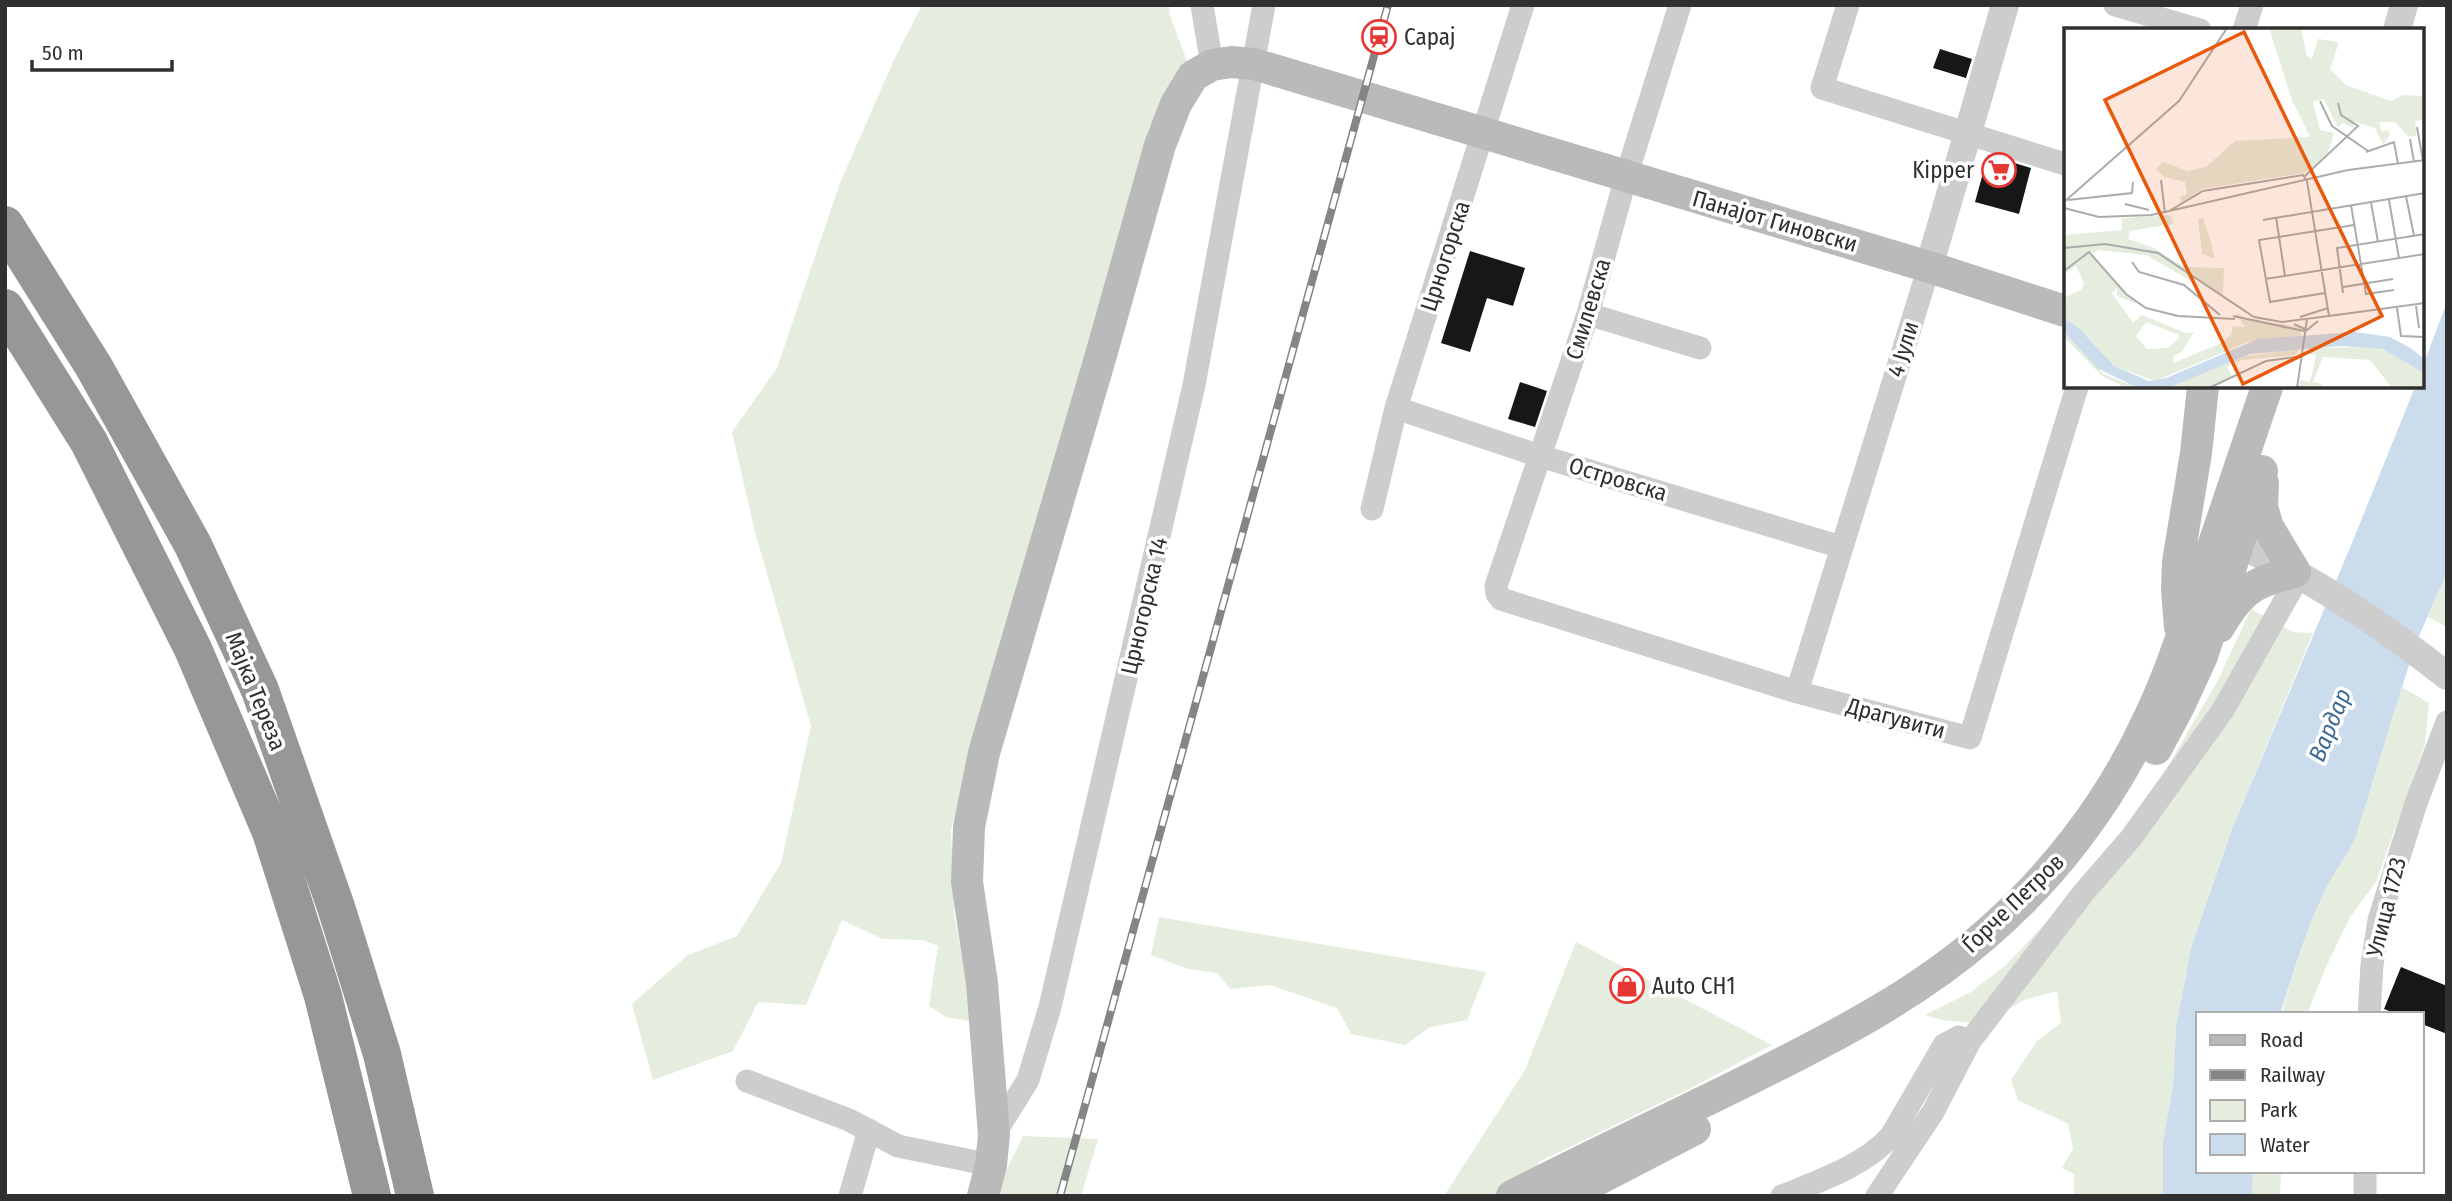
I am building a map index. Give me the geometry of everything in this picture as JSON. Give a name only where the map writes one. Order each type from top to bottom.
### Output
[{"type":"highway","name":"Мајка Тереза","points":[[5,225],[94,367],[193,545],[260,691],[336,907],[382,1054],[415,1196]]},
{"type":"highway","name":"Мајка Тереза","points":[[5,308],[89,442],[193,649],[271,832],[323,996],[372,1196]]},
{"type":"main road","name":"Панајот Гиновски","points":[[1212,65],[1231,62],[1254,64],[1930,267],[2064,311]]},
{"type":"main road","points":[[983,1196],[993,1150],[982,983],[967,882],[972,815],[984,753],[1160,145],[1175,104],[1193,76],[1212,65]]},
{"type":"main road","points":[[2191,648],[2176,590],[2203,388]]},
{"type":"main road","name":"Ѓорче Петров","points":[[1566,1196],[1878,1032],[1982,960],[2060,885],[2114,816],[2174,717],[2191,648],[2228,539],[2267,388]]},
{"type":"main road","name":"Ѓорче Петров","points":[[2228,539],[2264,464],[2287,388]]},
{"type":"main road","points":[[2191,648],[2255,584],[2302,576],[2274,538],[2262,507],[2264,464]]},
{"type":"main road","name":"Ѓорче Петров","points":[[1512,1196],[1832,1038],[1905,995],[1984,936],[2067,851],[2105,799],[2191,648]]},
{"type":"street","points":[[1202,5],[1212,65]]},
{"type":"street","name":"Црногорска 14","points":[[993,1150],[1028,1080],[1050,1007],[1194,385],[1264,5]]},
{"type":"street","name":"Црногорска","points":[[1372,509],[1396,408],[1523,5]]},
{"type":"street","name":"Смилевска","points":[[1511,602],[1501,599],[1496,586],[1588,314],[1626,177],[1680,5]]},
{"type":"street","points":[[1848,5],[1822,88],[2064,164]]},
{"type":"street","name":"4 Јули","points":[[1797,692],[1930,267],[2006,5]]},
{"type":"street","points":[[2115,5],[2194,28]]},
{"type":"street","points":[[2245,28],[2252,5]]},
{"type":"street","points":[[2379,28],[2385,5]]},
{"type":"street","points":[[2397,28],[2404,5]]},
{"type":"street","points":[[1588,314],[1700,348]]},
{"type":"street","name":"Драгувити","points":[[1511,602],[1797,692],[1970,738],[2077,388]]},
{"type":"street","name":"Островска","points":[[1396,408],[1541,456],[1841,547]]},
{"type":"street","points":[[2228,539],[2302,576],[2384,628],[2437,669]]},
{"type":"street","points":[[1877,1196],[1933,1112],[1970,1041],[2084,892],[2131,838],[2223,710],[2302,576]]},
{"type":"street","name":"Улица 1723","points":[[2369,1012],[2372,965],[2379,920],[2416,803],[2447,722]]},
{"type":"street","points":[[1783,1196],[1825,1178],[1880,1149],[1891,1136],[1944,1045],[1958,1037],[1970,1041]]},
{"type":"street","points":[[747,1081],[849,1120],[898,1146],[993,1150]]},
{"type":"street","points":[[850,1196],[869,1130]]},
{"type":"street","points":[[2365,1173],[2365,1196]]},
{"type":"green space","points":[[922,5],[1170,5],[1169,13],[1187,61],[1169,87],[1149,127],[1131,189],[1109,285],[1062,432],[1045,508],[951,829],[954,914],[974,1022],[946,1017],[929,1006],[938,946],[923,940],[882,939],[842,920],[806,1005],[758,1002],[733,1051],[653,1080],[632,1004],[688,955],[737,936],[781,863],[811,726],[755,532],[732,432],[777,368],[840,183],[894,60]]},
{"type":"green space","points":[[2447,573],[2447,627],[2428,617]]},
{"type":"green space","points":[[2251,609],[2293,632],[2313,633],[2232,829],[2191,948],[2176,1027],[2173,1086],[2163,1141],[2163,1196],[2074,1196],[2074,1174],[2062,1168],[2073,1148],[2068,1124],[2018,1100],[2011,1080],[2037,1041],[2061,1023],[2057,991],[2024,1000],[1984,1024],[1942,1020],[1925,1015],[1971,992],[2006,965],[2107,858],[2150,797],[2218,680]]},
{"type":"green space","points":[[2402,687],[2429,703],[2425,744],[2376,882],[2350,917],[2308,1012],[2282,1012],[2312,919],[2356,836]]},
{"type":"green space","points":[[1159,917],[1486,972],[1467,1020],[1430,1027],[1405,1045],[1351,1034],[1337,1008],[1270,985],[1230,989],[1217,973],[1188,969],[1151,955]]},
{"type":"green space","points":[[1576,942],[1772,1045],[1539,1162],[1531,1179],[1551,1196],[1444,1196],[1525,1070]]},
{"type":"green space","points":[[1023,1136],[1098,1139],[1081,1196],[994,1196]]},
{"type":"green space","points":[[2253,1173],[2281,1173],[2280,1196],[2252,1196]]},
{"type":"water","name":"Вардар","points":[[2447,302],[2447,573],[2418,638],[2356,836],[2312,919],[2281,1012],[2196,1012],[2196,1173],[2253,1173],[2252,1196],[2163,1196],[2163,1141],[2173,1086],[2176,1027],[2191,948],[2232,829],[2415,388],[2424,388],[2424,363]]},
{"type":"building","points":[[1940,49],[1972,59],[1966,78],[1933,68]]},
{"type":"building","points":[[1988,155],[2031,168],[2019,214],[1975,202]]},
{"type":"building","points":[[1470,251],[1525,268],[1513,306],[1487,298],[1470,352],[1441,343]]},
{"type":"building","points":[[1520,382],[1547,391],[1535,427],[1508,419]]},
{"type":"building","points":[[2401,967],[2447,986],[2447,1034],[2424,1025],[2424,1012],[2392,1012],[2384,1009]]},
{"type":"railway","points":[[1060,1196],[1388,5]]},
{"type":"place","name":"Сарај","points":[[1379,37]]},
{"type":"place","name":"Kipper","points":[[1999,170]]},
{"type":"place","name":"Auto CH1","points":[[1627,986]]}]
